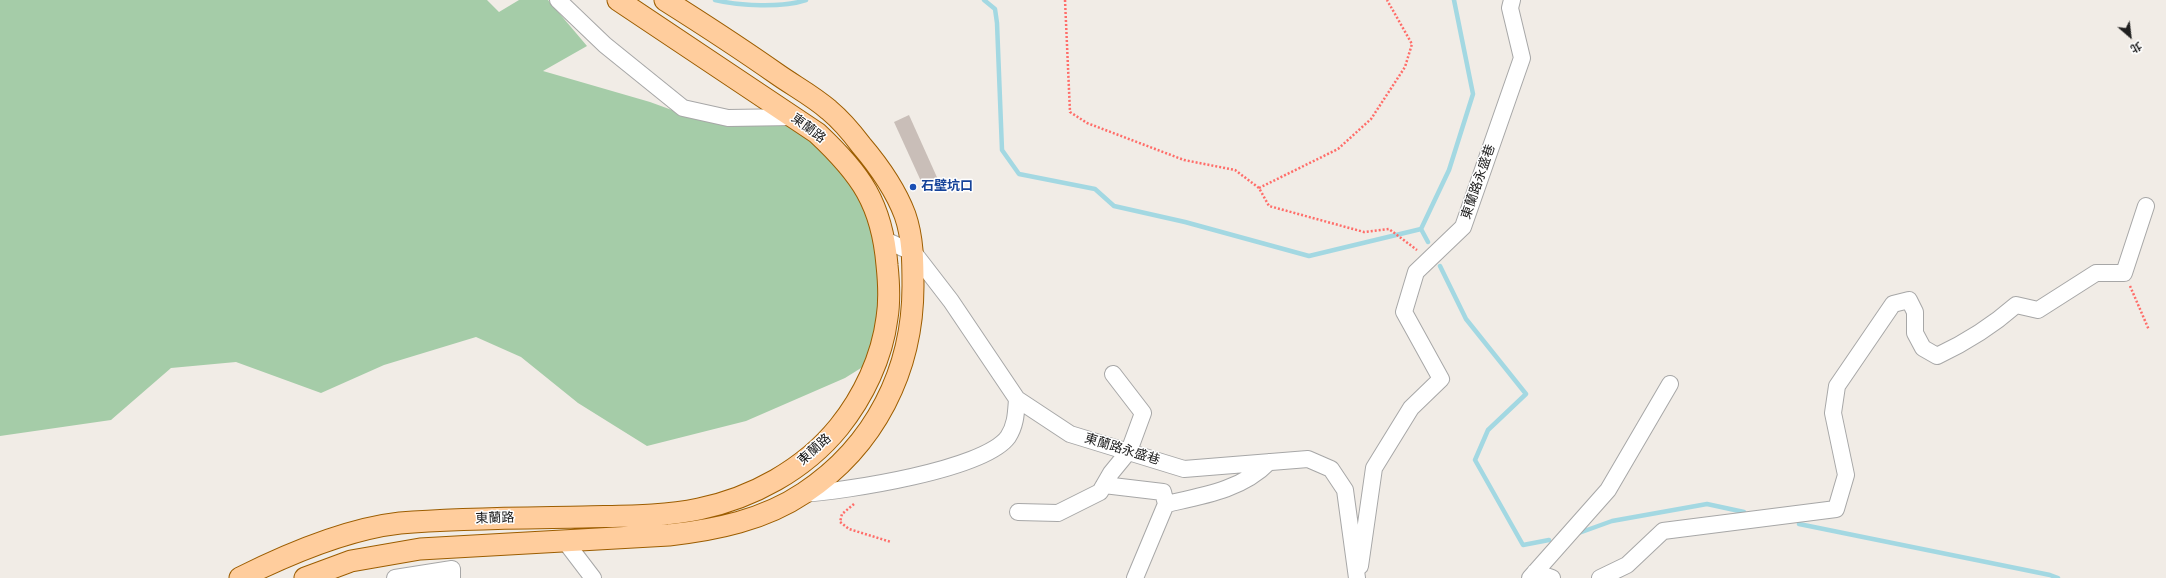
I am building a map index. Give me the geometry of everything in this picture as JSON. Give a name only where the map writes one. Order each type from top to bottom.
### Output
[{"type":"main road","name":"東蘭路","points":[[240,578],[273,562],[324,541],[397,524],[501,519],[636,516],[699,509],[738,497],[776,480],[810,458],[828,440],[848,416],[869,378],[884,340],[890,296],[885,240],[878,213],[868,193],[843,157],[817,133],[618,0]]},
{"type":"main road","name":"東蘭路","points":[[305,578],[351,561],[420,549],[669,535],[705,531],[753,518],[802,494],[834,470],[862,439],[891,395],[907,350],[913,298],[914,253],[904,215],[887,181],[862,145],[829,110],[734,44],[665,0]]},
{"type":"lane","points":[[558,0],[605,45],[683,108],[728,118],[793,117]]},
{"type":"lane","name":"東蘭路永盛巷","points":[[1358,578],[1374,468],[1411,408],[1441,379],[1404,312],[1416,272],[1463,227],[1522,58],[1510,8],[1512,0]]},
{"type":"lane","points":[[1600,578],[1627,565],[1664,530],[1836,510],[1846,475],[1833,413],[1837,386],[1894,304],[1909,300],[1915,312],[1915,333],[1923,348],[1937,356],[1962,344],[1993,325],[2016,305],[2038,310],[2096,273],[2124,272],[2146,206]]},
{"type":"lane","name":"東蘭路永盛巷","points":[[885,240],[914,253],[951,301],[1017,399],[1070,434],[1130,451],[1184,469],[1308,459],[1331,469],[1345,490],[1358,578]]},
{"type":"lane","points":[[1018,512],[1058,513],[1100,492],[1111,473],[1130,451],[1143,413],[1113,374]]},
{"type":"lane","points":[[1533,575],[1608,490],[1670,384]]},
{"type":"lane","name":"東蘭路","points":[[802,494],[846,490],[907,478],[962,463],[987,452],[1008,437],[1015,421],[1017,399]]},
{"type":"lane","points":[[1166,504],[1219,492],[1260,472],[1269,462]]},
{"type":"lane","points":[[1104,485],[1163,492],[1166,504],[1135,578]]},
{"type":"lane","points":[[564,540],[593,578]]},
{"type":"lane","points":[[395,578],[452,569],[452,578]]},
{"type":"lane","points":[[1533,575],[1552,578]]},
{"type":"path","points":[[1066,0],[1070,112],[1087,123],[1184,160],[1235,170],[1259,188],[1269,206],[1364,232],[1390,229],[1416,248],[1424,263]]},
{"type":"path","points":[[1259,188],[1338,149],[1371,119],[1406,66],[1412,44],[1387,0]]},
{"type":"path","points":[[2124,272],[2149,330]]},
{"type":"path","points":[[858,501],[842,514],[840,522],[849,529],[891,542]]},
{"type":"green space","points":[[0,0],[487,0],[499,12],[519,0],[548,0],[587,46],[543,71],[650,102],[702,121],[787,123],[828,148],[852,178],[870,222],[883,269],[879,327],[869,363],[845,378],[746,421],[647,446],[578,403],[521,357],[476,337],[384,365],[321,393],[236,362],[171,368],[111,420],[0,436]]},
{"type":"building","points":[[909,115],[940,184],[925,190],[894,122]]},
{"type":"waterway","points":[[715,0],[748,5],[785,4],[806,0]]},
{"type":"waterway","points":[[984,0],[995,9],[997,23],[1002,150],[1019,174],[1095,189],[1114,206],[1185,222],[1309,256],[1421,229]]},
{"type":"waterway","points":[[1428,242],[1421,229],[1449,170],[1473,94],[1454,0]]},
{"type":"waterway","points":[[1440,266],[1466,319],[1526,394],[1488,430],[1475,460],[1523,545],[1549,540]]},
{"type":"waterway","points":[[1576,534],[1612,521],[1707,504],[1744,512]]},
{"type":"waterway","points":[[1799,524],[2050,575],[2058,578]]},
{"type":"place","name":"石壁坑口","points":[[913,187]]}]
